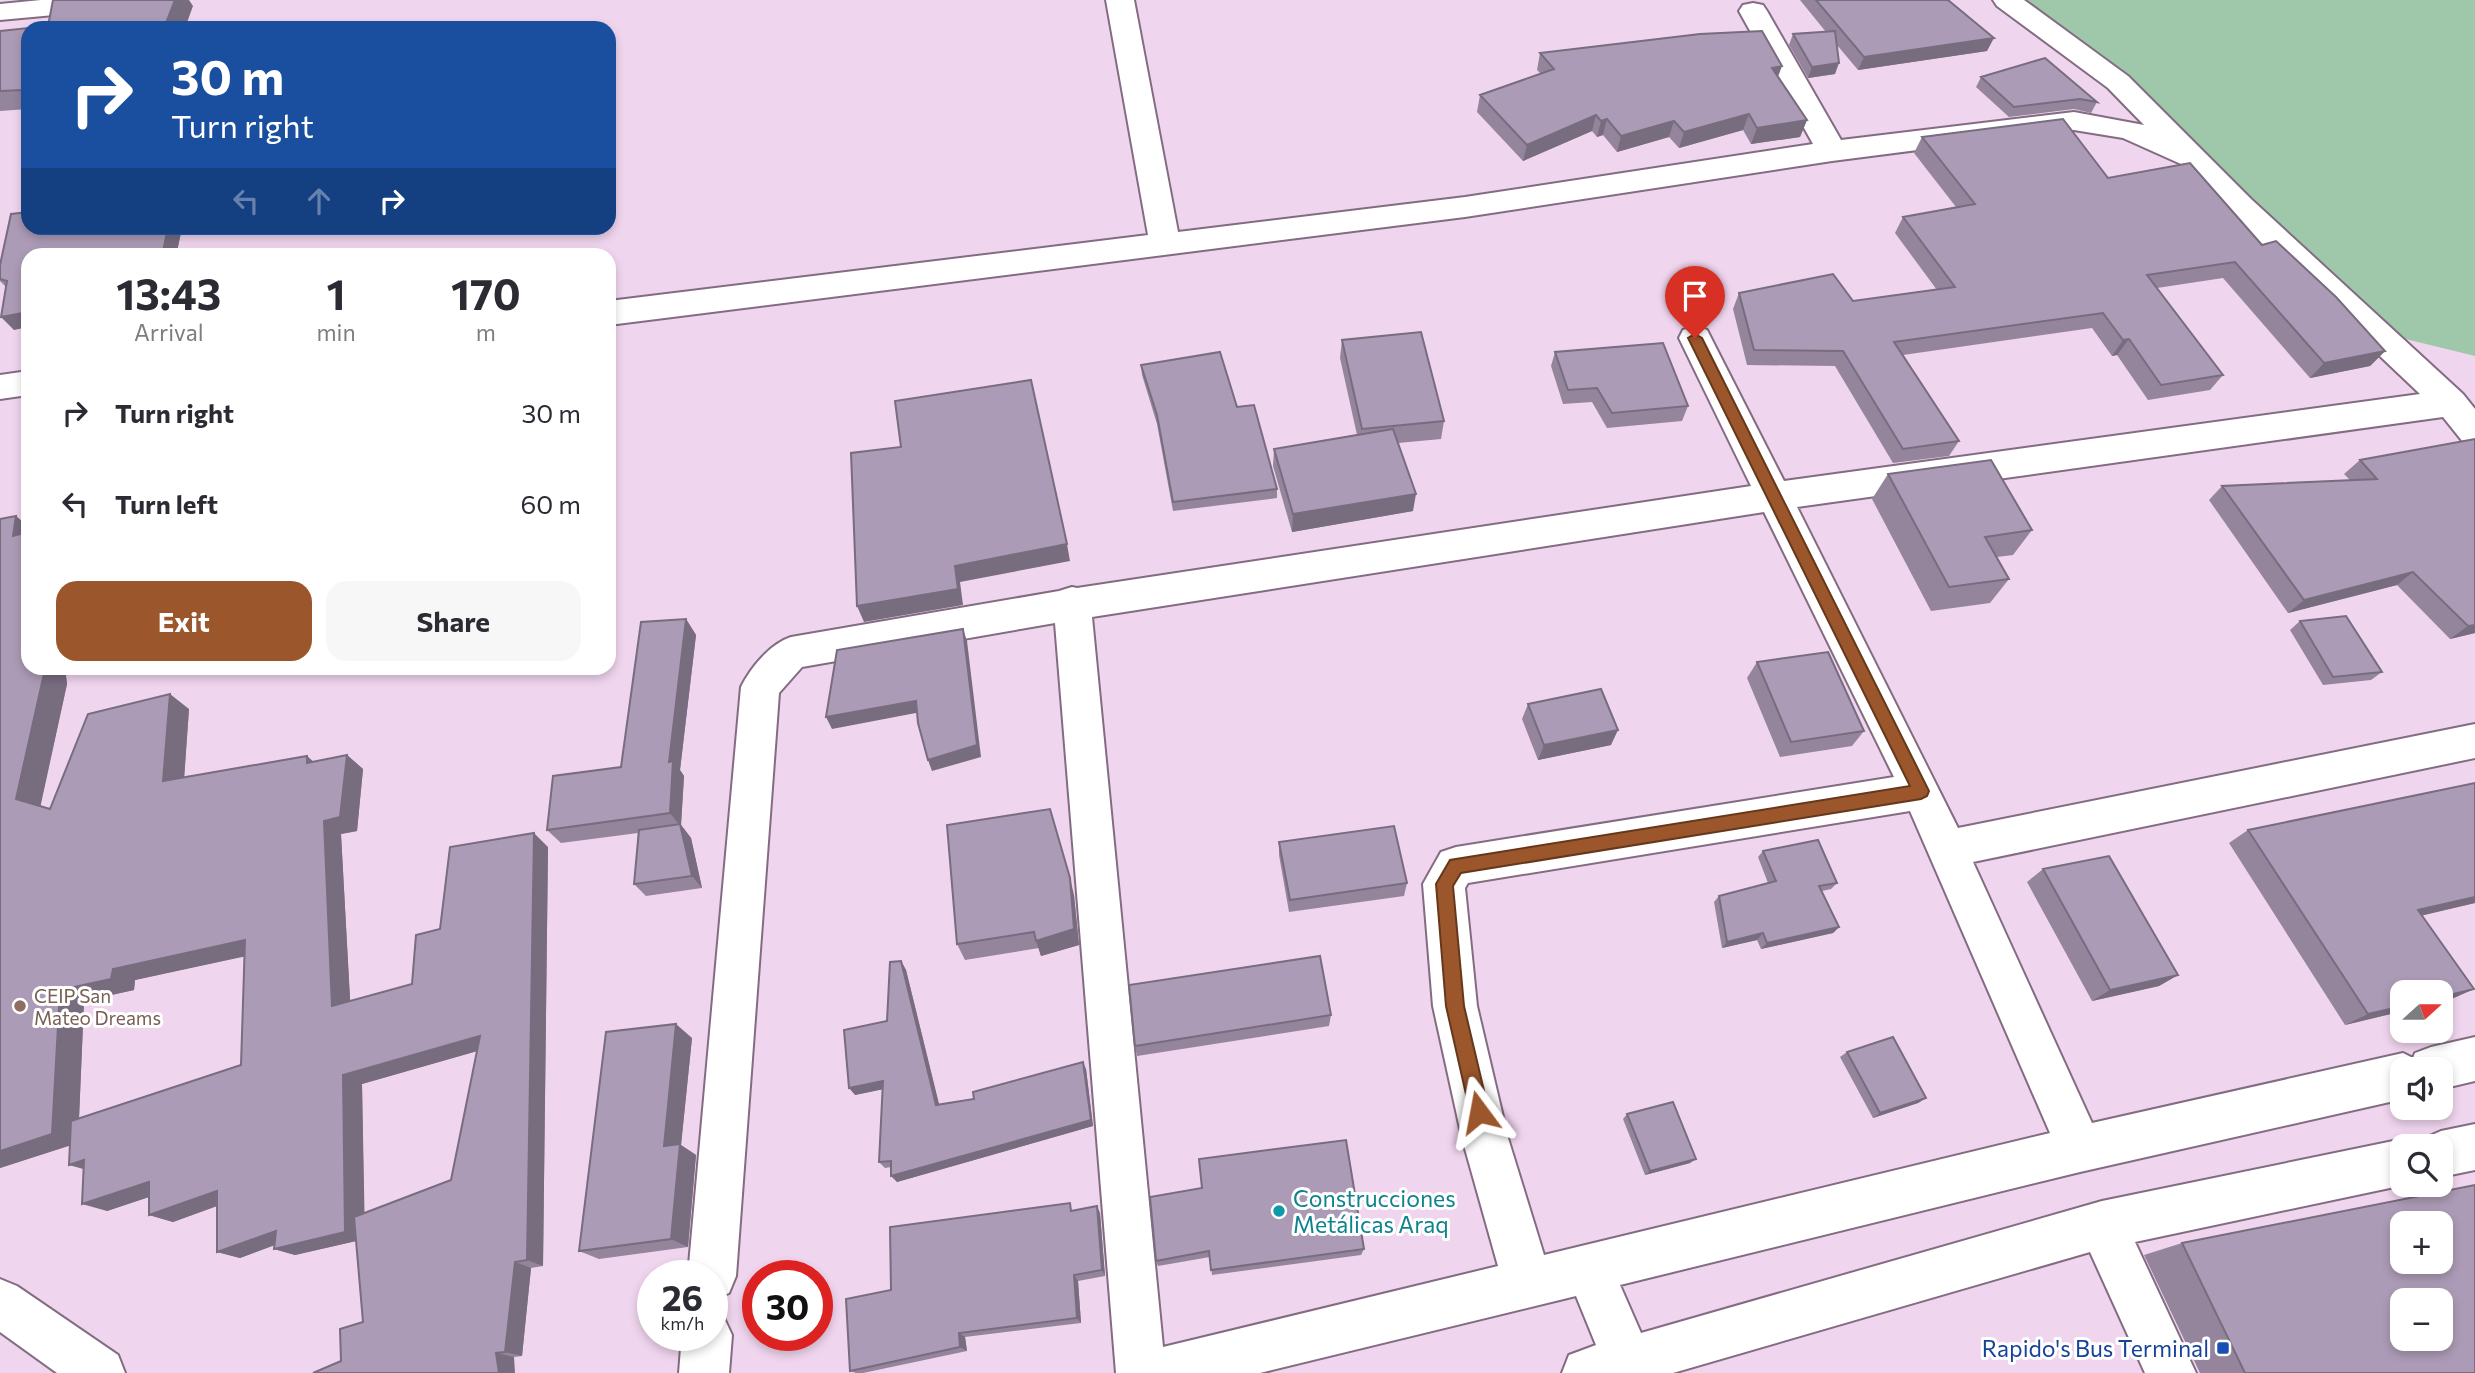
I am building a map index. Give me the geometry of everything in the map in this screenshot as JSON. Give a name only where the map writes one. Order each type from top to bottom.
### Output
[{"type":"street","points":[[0,12],[130,0]]},
{"type":"street","points":[[1120,0],[1165,246]]},
{"type":"street","points":[[2007,0],[2118,82],[2240,206],[2451,403],[2475,433]]},
{"type":"street","points":[[1753,11],[1832,151]]},
{"type":"street","points":[[616,312],[1465,207],[1832,151],[2074,121],[2129,131],[2192,157]]},
{"type":"street","points":[[1695,338],[1921,791],[2080,1149]]},
{"type":"street","points":[[0,387],[21,384]]},
{"type":"street","points":[[713,1260],[760,687],[791,653],[1072,603],[1773,495],[2451,403]]},
{"type":"street","points":[[1072,603],[1141,1373]]},
{"type":"street","points":[[1946,849],[2475,741]]},
{"type":"street","points":[[1527,1283],[1485,1138],[1455,1006],[1444,884],[1456,866],[1921,791]]},
{"type":"street","points":[[2453,1064],[2475,1059]]},
{"type":"street","points":[[1158,1373],[2080,1149],[2390,1079]]},
{"type":"street","points":[[2453,1152],[2475,1147]]},
{"type":"street","points":[[1589,1268],[1608,1368],[2102,1225],[2390,1165]]},
{"type":"street","points":[[2102,1225],[2171,1373]]},
{"type":"street","points":[[0,1303],[100,1373]]},
{"type":"street","points":[[704,1373],[706,1351]]},
{"type":"green space","points":[[1994,0],[2475,0],[2475,356],[2328,320],[2128,102]]},
{"type":"building","points":[[53,0],[175,0],[167,21],[49,21]]},
{"type":"building","points":[[1816,0],[1948,0],[1994,38],[1864,57]]},
{"type":"building","points":[[21,29],[21,90],[0,91],[0,31]]},
{"type":"building","points":[[1762,31],[1782,66],[1772,68],[1807,120],[1757,128],[1749,114],[1684,132],[1674,121],[1621,136],[1607,119],[1601,121],[1596,115],[1527,145],[1480,95],[1554,69],[1540,53],[1700,34]]},
{"type":"building","points":[[1835,31],[1839,63],[1812,67],[1793,34]]},
{"type":"building","points":[[2045,58],[2097,102],[2080,99],[2014,107],[1981,77]]},
{"type":"building","points":[[2063,119],[2108,178],[2190,163],[2262,245],[2276,241],[2336,297],[2385,351],[2324,363],[2235,262],[2147,275],[2223,375],[2161,385],[2129,339],[2123,340],[2103,313],[1894,342],[1959,441],[1903,449],[1843,351],[1754,350],[1739,293],[1833,274],[1853,301],[1955,287],[1903,217],[1975,204],[1922,137]]},
{"type":"building","points":[[21,213],[21,235],[166,235],[164,248],[21,248],[21,313],[1,317],[7,281],[0,279],[0,265],[11,214]]},
{"type":"building","points":[[1421,332],[1444,421],[1362,429],[1342,340]]},
{"type":"building","points":[[1663,343],[1688,406],[1612,413],[1597,388],[1568,390],[1555,352]]},
{"type":"building","points":[[1220,352],[1237,407],[1254,405],[1277,489],[1173,502],[1157,415],[1141,365]]},
{"type":"building","points":[[1031,380],[1067,544],[955,566],[958,589],[857,606],[851,453],[901,447],[895,401]]},
{"type":"building","points":[[1393,429],[1416,494],[1293,514],[1274,449]]},
{"type":"building","points":[[2475,439],[2475,625],[2468,626],[2413,572],[2304,600],[2222,486],[2377,479],[2360,460]]},
{"type":"building","points":[[1991,460],[2032,530],[1985,537],[2009,579],[1949,587],[1888,474]]},
{"type":"building","points":[[16,516],[13,536],[21,534],[21,675],[44,675],[16,799],[50,809],[88,714],[170,694],[163,781],[307,756],[307,763],[347,755],[340,817],[324,821],[332,1006],[412,984],[416,935],[440,929],[450,847],[534,833],[527,1260],[515,1262],[505,1352],[496,1353],[499,1373],[313,1373],[341,1361],[340,1329],[363,1322],[354,1217],[451,1180],[480,1036],[343,1075],[345,1232],[274,1249],[276,1231],[217,1252],[217,1191],[149,1215],[149,1182],[82,1204],[84,1160],[69,1165],[71,1121],[241,1065],[245,940],[113,969],[111,979],[60,990],[52,1134],[0,1151],[0,519]]},
{"type":"building","points":[[2346,616],[2382,672],[2333,677],[2300,621]]},
{"type":"building","points":[[686,619],[669,762],[673,761],[670,813],[547,830],[553,776],[621,767],[641,622]]},
{"type":"building","points":[[963,629],[977,745],[928,760],[918,723],[916,701],[826,717],[837,650]]},
{"type":"building","points":[[1828,652],[1864,731],[1791,742],[1757,662]]},
{"type":"building","points":[[1601,689],[1618,730],[1544,745],[1528,704]]},
{"type":"building","points":[[2475,783],[2475,897],[2418,910],[2474,989],[2454,994],[2454,980],[2390,980],[2390,1009],[2368,1014],[2248,830]]},
{"type":"building","points":[[1050,809],[1070,878],[1074,929],[1036,941],[1034,932],[957,944],[947,825]]},
{"type":"building","points":[[680,824],[692,876],[634,884],[639,830]]},
{"type":"building","points":[[1394,826],[1407,883],[1290,900],[1279,842]]},
{"type":"building","points":[[1818,840],[1837,883],[1819,886],[1839,927],[1767,943],[1763,933],[1727,942],[1719,896],[1776,881],[1763,851]]},
{"type":"building","points":[[2109,856],[2178,975],[2110,990],[2043,869]]},
{"type":"building","points":[[1320,956],[1331,1015],[1135,1046],[1129,985]]},
{"type":"building","points":[[901,961],[936,1105],[974,1099],[973,1092],[1083,1062],[1091,1120],[891,1176],[891,1161],[879,1162],[883,1081],[849,1088],[844,1030],[887,1021],[890,962]]},
{"type":"building","points":[[676,1024],[664,1146],[680,1144],[671,1239],[579,1251],[606,1032]]},
{"type":"building","points":[[1893,1037],[1926,1098],[1880,1113],[1847,1052]]},
{"type":"building","points":[[1673,1102],[1696,1159],[1650,1171],[1627,1114]]},
{"type":"building","name":"Construcciones Metálicas Araq","points":[[1346,1140],[1364,1249],[1211,1270],[1209,1251],[1156,1261],[1150,1197],[1202,1188],[1199,1159]]},
{"type":"building","points":[[2475,1185],[2475,1373],[2245,1373],[2182,1243],[2414,1197],[2453,1197],[2453,1189]]},
{"type":"building","points":[[1070,1203],[1071,1211],[1097,1206],[1102,1270],[1074,1275],[1077,1318],[959,1333],[960,1347],[850,1371],[846,1299],[891,1290],[890,1227]]},
{"type":"place","name":"CEIP San Mateo Dreams","points":[[20,1006]]},
{"type":"place","name":"Construcciones Metálicas Araq","points":[[1279,1211]]},
{"type":"place","name":"Rapido's Bus Terminal","points":[[2223,1348]]},
{"type":"route","points":[[1479,1112],[1455,1006],[1444,884],[1456,866],[1921,791],[1695,338]]}]
